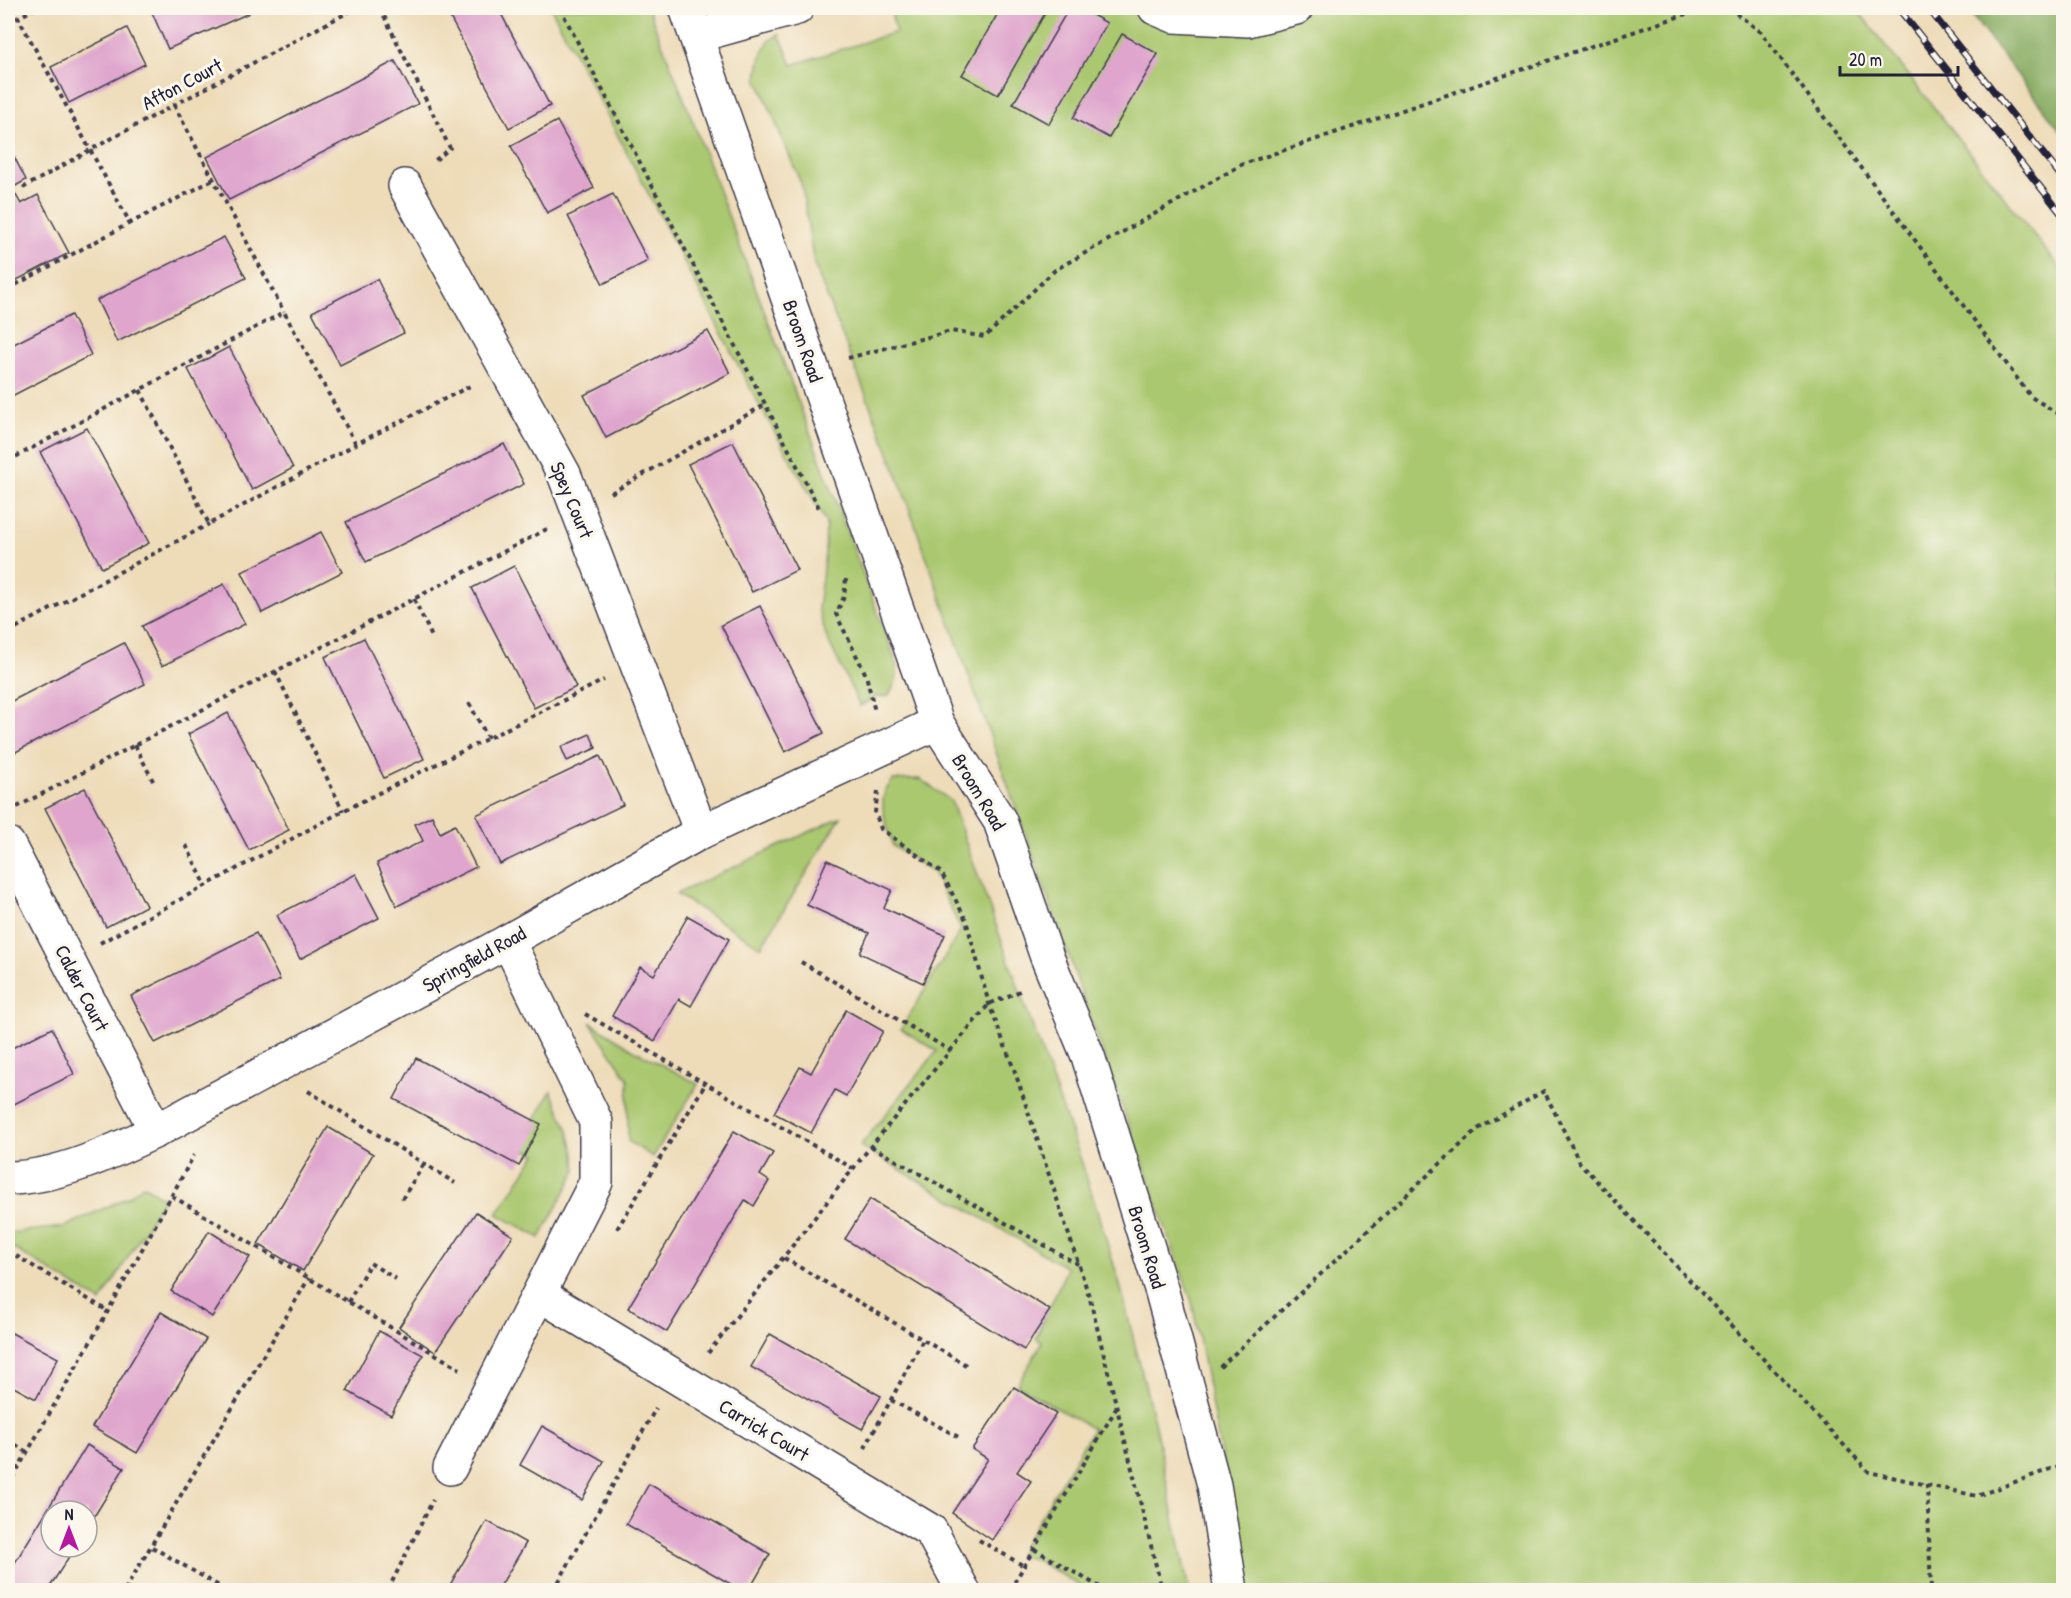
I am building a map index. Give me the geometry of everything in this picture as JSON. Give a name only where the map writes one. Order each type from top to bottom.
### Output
[{"type":"street","points":[[691,22],[797,8]]},
{"type":"street","points":[[1155,8],[1174,16],[1248,20],[1296,8]]},
{"type":"street","name":"Broom Road","points":[[691,22],[937,723],[1000,821],[1047,957],[1088,1056],[1162,1292],[1214,1485],[1231,1590]]},
{"type":"street","name":"Spey Court","points":[[405,186],[564,474],[701,832]]},
{"type":"street","name":"Springfield Road","points":[[8,1178],[28,1178],[108,1154],[156,1131],[508,941],[701,832],[937,723]]},
{"type":"street","name":"Calder Court","points":[[8,844],[156,1131]]},
{"type":"street","points":[[450,1468],[596,1182],[596,1122],[508,941]]},
{"type":"street","name":"Carrick Court","points":[[539,1294],[931,1531],[963,1590]]},
{"type":"path","points":[[13,8],[130,223]]},
{"type":"path","points":[[8,23],[36,8]]},
{"type":"path","name":"Afton Court","points":[[23,188],[356,8]]},
{"type":"path","points":[[380,8],[450,148],[405,186]]},
{"type":"path","points":[[812,367],[951,331],[986,337],[1055,270],[1243,164],[1704,8]]},
{"type":"path","points":[[1729,8],[1761,32],[2031,397],[2064,417]]},
{"type":"path","points":[[174,105],[356,444]]},
{"type":"path","points":[[8,289],[213,180]]},
{"type":"path","points":[[8,461],[284,312]]},
{"type":"path","points":[[8,632],[356,444],[476,383]]},
{"type":"path","points":[[140,390],[209,524]]},
{"type":"path","points":[[8,812],[578,512],[766,404]]},
{"type":"path","points":[[414,599],[433,639]]},
{"type":"path","points":[[68,961],[344,811],[636,664]]},
{"type":"path","points":[[275,671],[344,811]]},
{"type":"path","points":[[469,702],[488,738]]},
{"type":"path","points":[[135,745],[155,785]]},
{"type":"path","points":[[186,844],[206,886]]},
{"type":"path","points":[[801,962],[951,1051]]},
{"type":"path","points":[[554,1590],[674,1376],[697,1367],[871,1146],[989,1004],[1021,991]]},
{"type":"path","points":[[582,1012],[854,1169]]},
{"type":"path","points":[[270,1070],[319,1097],[455,1183]]},
{"type":"path","points":[[616,1231],[706,1083]]},
{"type":"path","points":[[1189,1395],[1478,1129],[1544,1091],[1580,1163],[1869,1472],[1977,1496],[2064,1464]]},
{"type":"path","points":[[871,1146],[1079,1265]]},
{"type":"path","points":[[8,1486],[194,1155]]},
{"type":"path","points":[[402,1199],[424,1164]]},
{"type":"path","points":[[172,1196],[463,1371]]},
{"type":"path","points":[[8,1251],[108,1311]]},
{"type":"path","points":[[784,1258],[966,1365]]},
{"type":"path","points":[[348,1302],[370,1263],[396,1279]]},
{"type":"path","points":[[125,1590],[309,1278]]},
{"type":"path","points":[[848,1481],[923,1340]]},
{"type":"path","points":[[891,1400],[962,1439]]},
{"type":"path","points":[[1010,1590],[1118,1406]]},
{"type":"path","points":[[8,1440],[27,1452]]},
{"type":"path","points":[[388,1590],[450,1468]]},
{"type":"path","points":[[1927,1484],[1931,1590]]},
{"type":"path","points":[[973,1536],[1024,1566]]},
{"type":"path","points":[[152,1547],[226,1590]]},
{"type":"path","points":[[1034,1549],[1105,1590]]},
{"type":"green space","points":[[551,8],[648,8],[892,651],[897,674],[895,684],[888,696],[876,697],[860,706],[826,636],[818,609],[825,553],[826,522],[757,401]]},
{"type":"green space","points":[[890,8],[1856,8],[2063,272],[2063,1590],[1247,1590],[1192,1302],[894,466],[814,264],[802,186],[757,78],[760,59],[768,42],[779,34],[792,65],[896,32]]},
{"type":"green space","points":[[1966,8],[2063,8],[2063,134]]},
{"type":"green space","points":[[920,779],[951,801],[1082,1163],[1119,1281],[1154,1421],[1189,1590],[1088,1590],[1034,1559],[1018,1555],[1093,1429],[1017,1385],[1042,1343],[1036,1338],[1067,1268],[860,1146],[937,1051],[901,1029],[961,930],[933,872],[893,846],[885,819],[883,798],[893,780]]},
{"type":"green space","points":[[841,817],[761,947],[676,894]]},
{"type":"green space","points":[[590,1022],[634,1050],[698,1084],[653,1157],[628,1141],[628,1079]]},
{"type":"green space","points":[[551,1091],[569,1132],[575,1154],[576,1171],[540,1238],[497,1214],[536,1154],[527,1150],[534,1121]]},
{"type":"green space","points":[[143,1185],[164,1198],[101,1302],[8,1245],[8,1233],[64,1227],[128,1197]]},
{"type":"building","points":[[157,8],[247,8],[249,13],[168,49],[151,10]]},
{"type":"building","points":[[445,8],[498,8],[550,106],[509,128]]},
{"type":"building","points":[[1001,8],[1048,8],[998,95],[962,75]]},
{"type":"building","points":[[1069,8],[1080,8],[1107,23],[1049,124],[1013,104]]},
{"type":"building","points":[[127,28],[145,64],[69,103],[51,67]]},
{"type":"building","points":[[1122,34],[1158,54],[1109,138],[1073,118]]},
{"type":"building","points":[[395,61],[418,104],[229,200],[207,157]]},
{"type":"building","points":[[557,121],[594,188],[547,213],[511,146]]},
{"type":"building","points":[[8,145],[26,180],[12,188],[21,204],[38,195],[69,253],[15,281],[8,267]]},
{"type":"building","points":[[613,194],[648,261],[603,284],[568,216]]},
{"type":"building","points":[[224,237],[246,278],[117,342],[97,300]]},
{"type":"building","points":[[377,279],[404,333],[340,365],[312,312]]},
{"type":"building","points":[[71,315],[91,355],[8,398],[8,347]]},
{"type":"building","points":[[708,331],[730,373],[606,438],[584,395]]},
{"type":"building","points":[[229,347],[293,468],[252,490],[188,369]]},
{"type":"building","points":[[87,428],[149,543],[102,568],[40,452]]},
{"type":"building","points":[[733,442],[797,570],[752,592],[688,464]]},
{"type":"building","points":[[504,444],[524,484],[366,562],[346,522]]},
{"type":"building","points":[[321,532],[342,572],[262,613],[242,572]]},
{"type":"building","points":[[514,566],[576,687],[534,708],[472,588]]},
{"type":"building","points":[[224,584],[245,624],[162,666],[142,626]]},
{"type":"building","points":[[760,606],[824,733],[785,752],[721,625]]},
{"type":"building","points":[[364,638],[424,759],[384,778],[325,657]]},
{"type":"building","points":[[124,643],[145,684],[8,756],[8,703]]},
{"type":"building","points":[[228,713],[289,830],[249,850],[188,734]]},
{"type":"building","points":[[590,734],[596,748],[567,761],[561,747]]},
{"type":"building","points":[[600,756],[623,805],[500,864],[476,815]]},
{"type":"building","points":[[85,788],[146,906],[106,927],[45,808]]},
{"type":"building","points":[[432,816],[440,833],[455,825],[476,867],[397,906],[377,863],[423,841],[415,824]]},
{"type":"building","points":[[827,860],[892,890],[884,908],[945,935],[923,983],[860,953],[869,933],[807,905]]},
{"type":"building","points":[[356,874],[379,918],[300,959],[277,915]]},
{"type":"building","points":[[688,916],[729,939],[691,1006],[679,999],[655,1041],[612,1016],[640,967],[654,975]]},
{"type":"building","points":[[256,933],[280,980],[155,1043],[131,996]]},
{"type":"building","points":[[846,1010],[883,1031],[846,1096],[835,1090],[811,1133],[774,1113],[800,1067],[811,1073]]},
{"type":"building","points":[[52,1028],[74,1074],[8,1107],[8,1050]]},
{"type":"building","points":[[416,1058],[541,1124],[519,1166],[394,1099]]},
{"type":"building","points":[[328,1127],[373,1154],[303,1271],[258,1244]]},
{"type":"building","points":[[734,1131],[773,1153],[760,1175],[769,1181],[754,1206],[745,1200],[667,1332],[628,1308]]},
{"type":"building","points":[[870,1199],[1050,1310],[1024,1350],[845,1239]]},
{"type":"building","points":[[476,1212],[513,1236],[435,1352],[399,1327]]},
{"type":"building","points":[[209,1231],[250,1257],[212,1317],[171,1291]]},
{"type":"building","points":[[161,1312],[206,1339],[137,1453],[92,1427]]},
{"type":"building","points":[[8,1331],[58,1358],[36,1399],[8,1384]]},
{"type":"building","points":[[379,1331],[423,1355],[391,1415],[347,1391]]},
{"type":"building","points":[[770,1334],[881,1396],[862,1429],[751,1367]]},
{"type":"building","points":[[1014,1387],[1056,1414],[1017,1472],[1031,1481],[992,1540],[952,1513],[988,1459],[972,1449]]},
{"type":"building","points":[[542,1426],[604,1461],[582,1500],[520,1465]]},
{"type":"building","points":[[87,1445],[124,1468],[99,1509],[99,1499],[54,1499]]},
{"type":"building","points":[[649,1484],[770,1554],[749,1590],[741,1590],[626,1524]]},
{"type":"building","points":[[487,1521],[526,1543],[498,1590],[447,1590]]},
{"type":"building","points":[[39,1523],[39,1559],[67,1559],[48,1590],[8,1590],[8,1574]]},
{"type":"railway","points":[[1898,8],[2064,217]]},
{"type":"railway","points":[[1928,8],[2064,180]]}]
